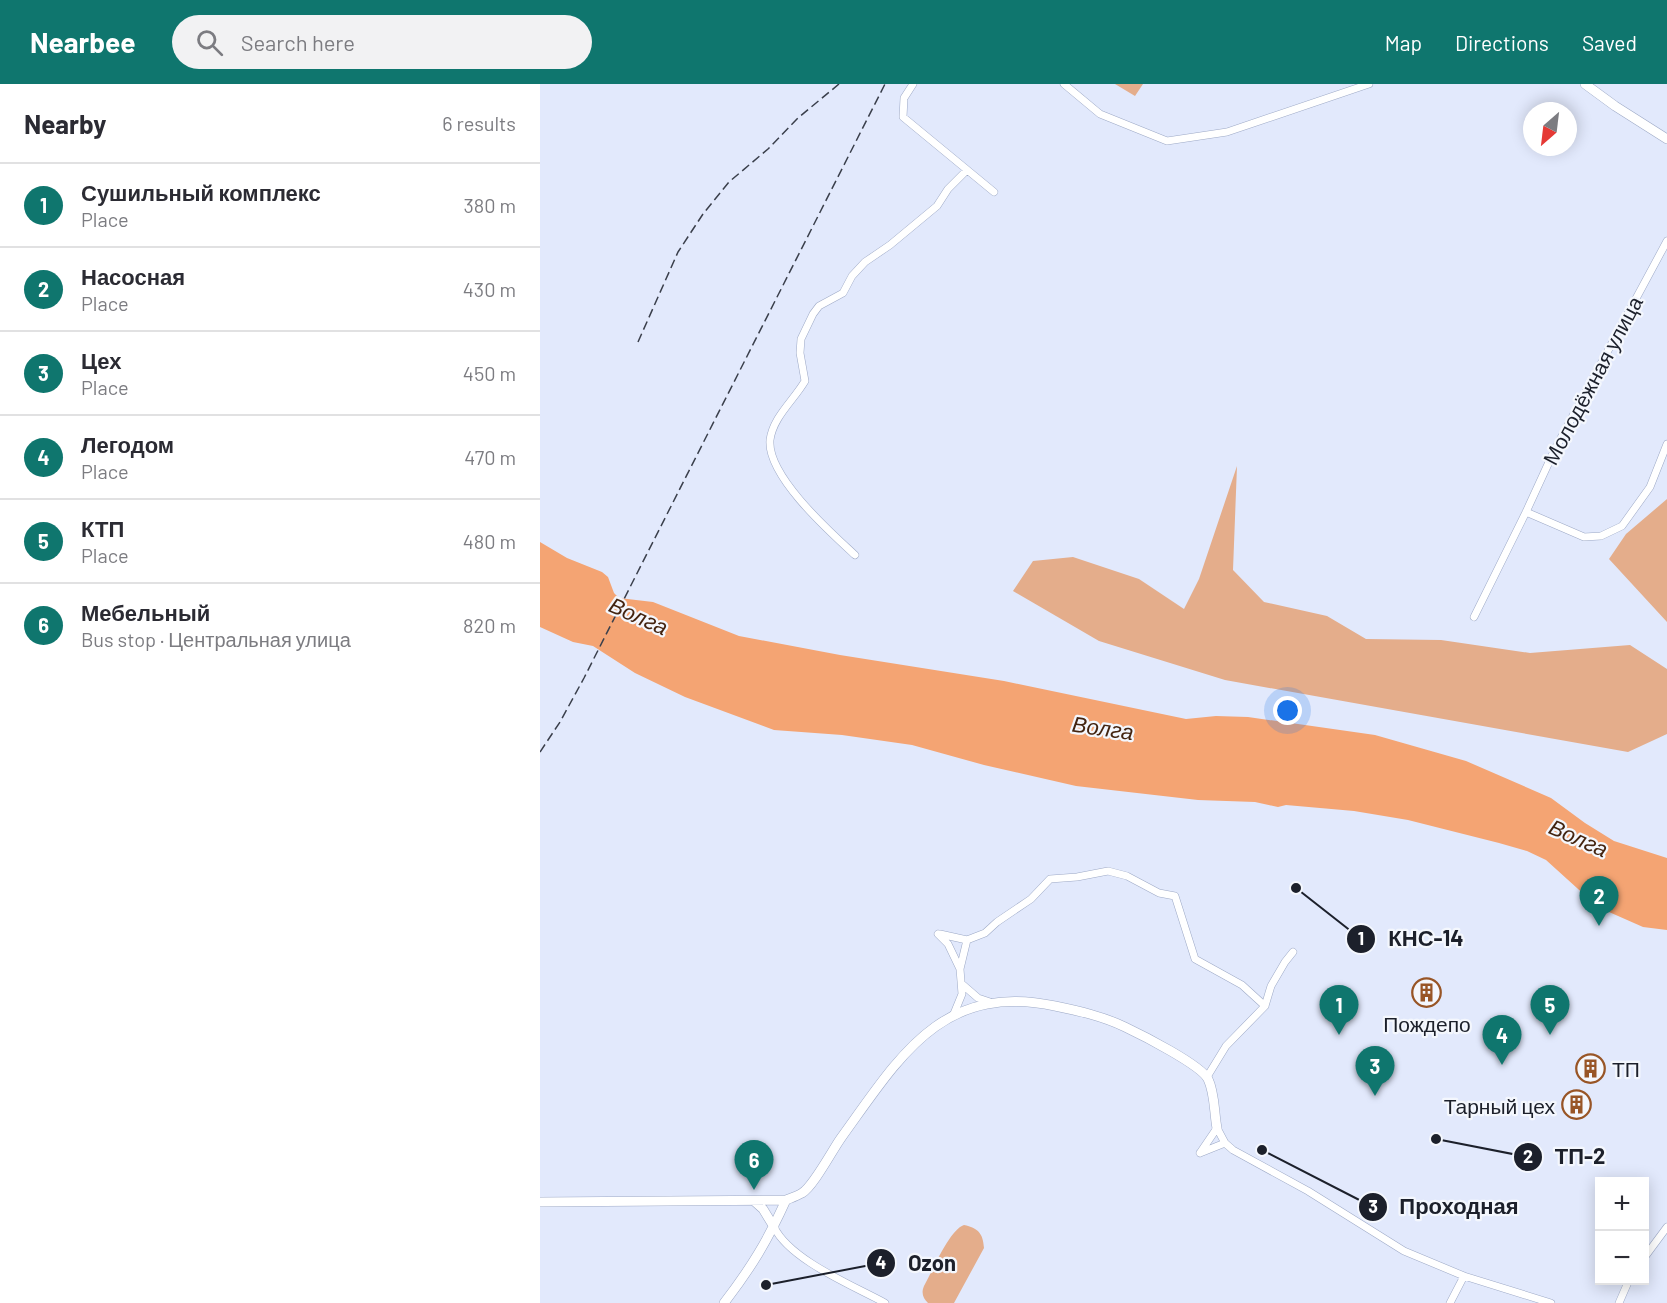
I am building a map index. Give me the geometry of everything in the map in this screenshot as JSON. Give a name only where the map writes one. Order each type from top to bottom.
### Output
[{"type":"street","points":[[913,84],[904,98],[903,117],[994,192]]},
{"type":"street","points":[[1064,84],[1100,114],[1167,141],[1227,132],[1369,84]]},
{"type":"street","points":[[1585,84],[1667,139]]},
{"type":"street","points":[[855,555],[831,533],[780,476],[772,458],[770,439],[777,420],[805,381],[800,353],[801,339],[813,314],[819,306],[843,293],[852,276],[865,262],[938,206],[948,189],[967,170]]},
{"type":"street","name":"Молодёжная улица","points":[[1474,617],[1555,449],[1664,251],[1667,241]]},
{"type":"street","points":[[1526,512],[1584,537],[1601,536],[1622,526],[1650,488],[1667,444]]},
{"type":"street","points":[[953,1017],[963,985],[960,969],[948,944],[938,934],[967,940],[985,933],[1031,899],[1050,879],[1077,878],[1108,871],[1127,876],[1159,893],[1175,896],[1195,959],[1242,985],[1265,1006]]},
{"type":"street","points":[[960,969],[967,940]]},
{"type":"street","points":[[1208,1077],[1226,1046],[1265,1006],[1271,986],[1293,952]]},
{"type":"street","points":[[963,985],[978,998],[990,1002],[1036,1002],[1097,1015],[1132,1030],[1208,1077],[1217,1128],[1226,1143],[1248,1160],[1308,1191],[1404,1251],[1464,1276],[1552,1303]]},
{"type":"street","points":[[540,1202],[786,1200],[804,1192],[903,1054],[926,1032],[953,1017],[990,1002]]},
{"type":"street","points":[[1217,1128],[1200,1153],[1226,1143]]},
{"type":"street","points":[[724,1303],[747,1274],[774,1227],[786,1200]]},
{"type":"street","points":[[754,1201],[763,1209],[779,1238],[796,1253],[885,1303]]},
{"type":"street","points":[[1649,1251],[1667,1227]]},
{"type":"street","points":[[1450,1303],[1464,1276]]},
{"type":"street","points":[[1619,1303],[1626,1285]]},
{"type":"shaded area","points":[[1115,84],[1143,84],[1135,96]]},
{"type":"shaded area","points":[[1237,466],[1233,570],[1264,602],[1327,616],[1366,639],[1441,640],[1530,653],[1630,645],[1667,669],[1667,734],[1628,752],[1225,680],[1099,641],[1013,591],[1033,561],[1073,557],[1139,579],[1184,609],[1199,579]]},
{"type":"shaded area","points":[[1667,499],[1667,622],[1609,559],[1626,534]]},
{"type":"shaded area","points":[[964,1225],[979,1232],[984,1248],[954,1303],[928,1303],[923,1295],[924,1286],[947,1243],[958,1228]]},
{"type":"water","name":"Волга","points":[[540,542],[567,558],[602,572],[608,577],[614,593],[619,598],[653,602],[739,636],[840,655],[1004,681],[1186,719],[1216,716],[1248,717],[1375,735],[1466,761],[1551,798],[1614,841],[1667,858],[1667,930],[1643,927],[1609,912],[1588,898],[1546,860],[1527,851],[1408,820],[1354,811],[1286,805],[1278,807],[1255,802],[1198,800],[1076,786],[984,765],[912,745],[842,735],[774,730],[685,697],[635,673],[593,646],[573,642],[540,627]]},
{"type":"railway","points":[[638,342],[678,252],[703,214],[729,182],[768,149],[798,118],[839,84]]},
{"type":"railway","points":[[540,752],[560,722],[584,678],[885,84]]},
{"type":"place","name":"КНС-14","points":[[1296,888]]},
{"type":"place","name":"Насосная","points":[[1599,926]]},
{"type":"place","name":"Пождепо","points":[[1427,992]]},
{"type":"place","name":"Сушильный комплекс","points":[[1339,1035]]},
{"type":"place","name":"КТП","points":[[1550,1035]]},
{"type":"place","name":"Легодом","points":[[1502,1065]]},
{"type":"place","name":"ТП","points":[[1591,1068]]},
{"type":"place","name":"Цех","points":[[1375,1096]]},
{"type":"place","name":"Тарный цех","points":[[1576,1105]]},
{"type":"place","name":"ТП-2","points":[[1436,1139]]},
{"type":"place","name":"Проходная","points":[[1262,1150]]},
{"type":"place","name":"Мебельный","points":[[754,1190]]},
{"type":"place","name":"Ozon","points":[[766,1285]]}]
